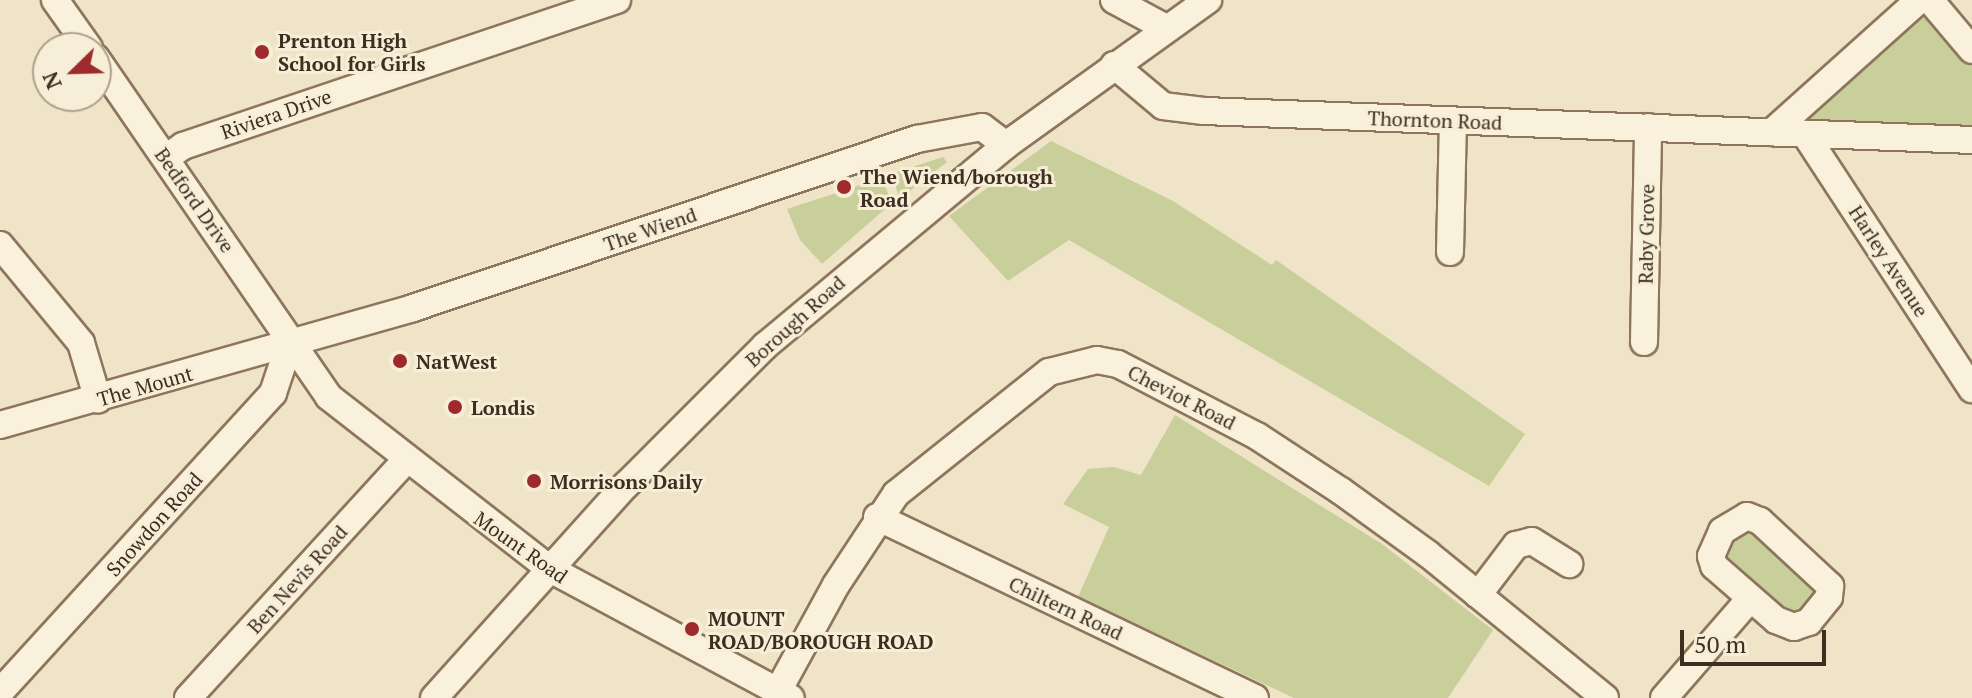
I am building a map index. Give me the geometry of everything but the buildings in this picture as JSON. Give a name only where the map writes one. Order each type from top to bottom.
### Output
[{"type":"street","points":[[55,0],[78,32]]},
{"type":"street","name":"Riviera Drive","points":[[166,158],[183,146],[617,0]]},
{"type":"street","points":[[1114,0],[1166,28]]},
{"type":"street","name":"Borough Road","points":[[434,698],[550,569],[765,346],[1006,145],[1208,0]]},
{"type":"street","points":[[1772,132],[1919,0]]},
{"type":"street","points":[[1930,0],[1972,50]]},
{"type":"street","name":"Thornton Road","points":[[1114,65],[1163,106],[1453,121],[1972,140]]},
{"type":"street","name":"Bedford Drive","points":[[112,81],[268,304],[289,345]]},
{"type":"street","points":[[1450,252],[1453,121]]},
{"type":"street","name":"The Wiend","points":[[289,345],[930,135],[982,127],[1006,145]]},
{"type":"street","name":"Raby Grove","points":[[1644,342],[1648,127]]},
{"type":"street","name":"Harley Avenue","points":[[1805,134],[1972,389]]},
{"type":"street","points":[[0,245],[81,343],[98,400]]},
{"type":"street","name":"Snowdon Road","points":[[0,692],[275,389],[289,345]]},
{"type":"street","name":"The Mount","points":[[0,425],[289,345]]},
{"type":"street","name":"Mount Road","points":[[289,345],[329,397],[406,460],[550,569],[784,695]]},
{"type":"street","name":"Cheviot Road","points":[[784,695],[877,517],[896,494],[1049,372],[1097,360],[1118,364],[1257,436],[1416,545],[1605,698]]},
{"type":"street","name":"Ben Nevis Road","points":[[188,698],[406,460]]},
{"type":"street","points":[[1747,516],[1771,530],[1830,586],[1823,608],[1809,622],[1794,627],[1748,601],[1711,556],[1722,531],[1747,516]]},
{"type":"street","name":"Chiltern Road","points":[[877,517],[1255,698]]},
{"type":"street","points":[[1478,595],[1516,545],[1532,541],[1569,564]]},
{"type":"street","points":[[1664,698],[1748,601]]},
{"type":"green space","points":[[1926,6],[1972,60],[1972,128],[1806,120],[1802,114]]},
{"type":"green space","points":[[1051,141],[1173,201],[1272,265],[1276,260],[1525,434],[1489,486],[1069,240],[1008,281],[949,216]]},
{"type":"green space","points":[[943,157],[947,162],[900,199],[891,174]]},
{"type":"green space","points":[[882,178],[892,203],[822,264],[800,240],[787,209]]},
{"type":"green space","points":[[1175,415],[1382,544],[1493,630],[1448,698],[1294,698],[1078,597],[1109,527],[1063,504],[1088,469],[1114,467],[1141,475]]},
{"type":"green space","points":[[1744,523],[1825,590],[1796,621],[1721,559],[1727,537]]},
{"type":"place","name":"Prenton High School for Girls","points":[[262,52]]},
{"type":"place","name":"The Wiend/borough Road","points":[[844,187]]},
{"type":"place","name":"NatWest","points":[[400,361]]},
{"type":"place","name":"Londis","points":[[455,407]]},
{"type":"place","name":"Morrisons Daily","points":[[534,481]]},
{"type":"place","name":"MOUNT ROAD/BOROUGH ROAD","points":[[692,629]]}]
